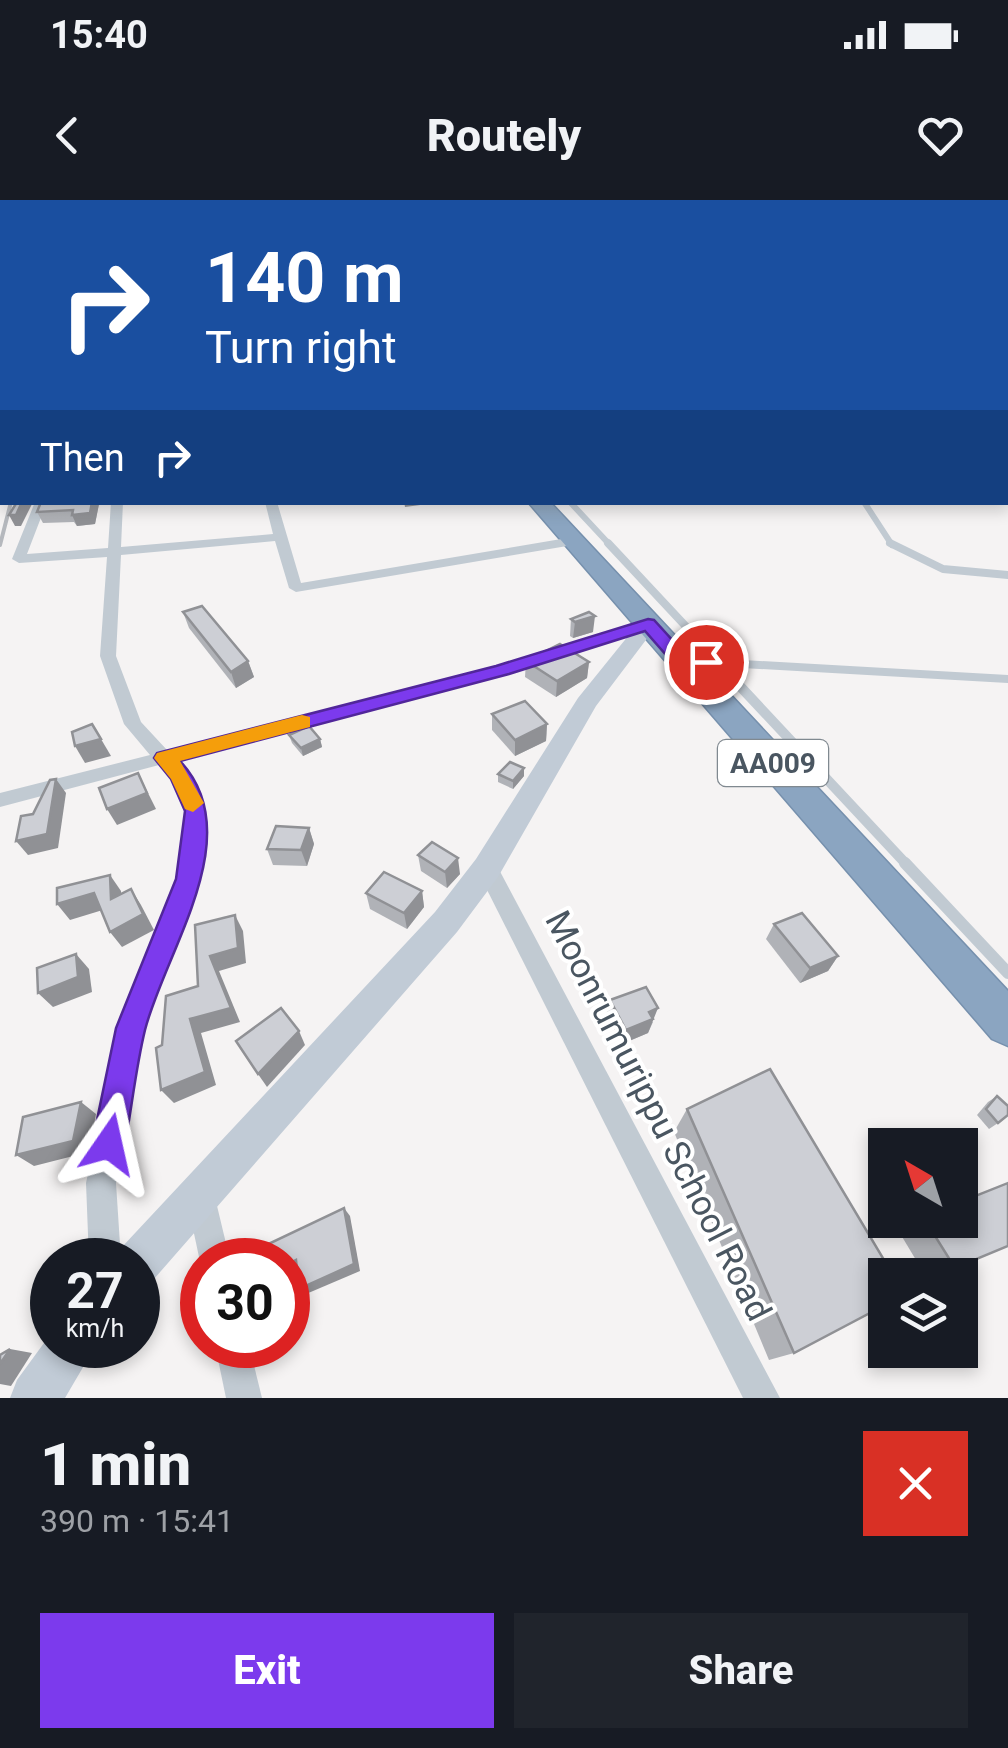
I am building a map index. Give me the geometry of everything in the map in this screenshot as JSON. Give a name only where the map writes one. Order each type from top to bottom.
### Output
[{"type":"highway","name":"AA009","points":[[541,505],[1008,1024]]},
{"type":"street","points":[[39,505],[19,559],[280,536]]},
{"type":"street","points":[[104,1238],[101,1183],[130,1028],[189,879],[196,811],[180,776],[133,724],[108,656],[117,505]]},
{"type":"street","points":[[271,505],[296,588],[573,542]]},
{"type":"street","points":[[0,800],[502,670],[648,624]]},
{"type":"street","points":[[160,1240],[446,922],[486,868],[586,703],[648,624]]},
{"type":"street","name":"Moonrumurippu School Road","points":[[486,868],[762,1398]]},
{"type":"street","points":[[201,1196],[210,1238]]},
{"type":"street","points":[[34,1398],[56,1368]]},
{"type":"street","points":[[237,1368],[244,1398]]},
{"type":"lane","points":[[573,505],[693,634],[732,663],[736,684],[1008,974]]},
{"type":"lane","points":[[866,505],[893,547],[942,569],[1008,575]]},
{"type":"lane","points":[[680,660],[1008,679]]},
{"type":"building","points":[[40,505],[91,505],[90,513],[37,512]]},
{"type":"building","points":[[202,606],[248,661],[231,672],[183,612]]},
{"type":"building","points":[[589,612],[595,616],[575,622],[571,619]]},
{"type":"building","points":[[560,644],[589,662],[557,681],[526,661]]},
{"type":"building","points":[[525,701],[547,724],[515,740],[492,714]]},
{"type":"building","points":[[92,724],[101,739],[75,746],[72,732]]},
{"type":"building","points":[[309,726],[320,739],[301,748],[289,735]]},
{"type":"building","points":[[510,762],[524,768],[513,781],[498,774]]},
{"type":"building","points":[[138,773],[147,793],[107,809],[99,788]]},
{"type":"building","points":[[56,779],[47,834],[16,841],[21,816],[33,814],[50,780]]},
{"type":"building","points":[[276,826],[309,828],[301,850],[267,849]]},
{"type":"building","points":[[432,842],[458,858],[445,872],[418,855]]},
{"type":"building","points":[[384,872],[422,891],[404,913],[366,893]]},
{"type":"building","points":[[110,875],[111,899],[131,889],[143,914],[110,932],[94,893],[57,904],[57,888]]},
{"type":"building","points":[[802,913],[838,956],[810,968],[774,924]]},
{"type":"building","points":[[235,915],[238,948],[210,956],[231,1008],[190,1019],[205,1072],[161,1090],[156,1048],[162,1045],[166,996],[198,986],[195,925]]},
{"type":"building","points":[[76,954],[78,977],[38,993],[37,968]]},
{"type":"building","points":[[646,987],[658,1008],[649,1012],[653,1019],[626,1030],[610,1000]]},
{"type":"building","points":[[281,1008],[299,1031],[258,1074],[236,1041]]},
{"type":"building","points":[[770,1069],[883,1258],[868,1258],[868,1314],[794,1353],[687,1109]]},
{"type":"building","points":[[997,1096],[1008,1106],[1008,1115],[998,1123],[986,1109]]},
{"type":"building","points":[[81,1102],[73,1141],[16,1155],[23,1117]]},
{"type":"building","points":[[1008,1183],[1008,1246],[978,1258],[949,1258],[936,1238],[978,1238],[978,1195]]},
{"type":"building","points":[[344,1208],[354,1264],[310,1284],[310,1238],[281,1238]]},
{"type":"railway","points":[[0,545],[10,505]]},
{"type":"slow traffic","points":[[193,803],[180,776],[164,758],[302,722]]},
{"type":"route","points":[[109,1144],[130,1028],[189,879],[196,811],[180,776],[164,758],[502,670],[648,624],[680,660],[706,662]]}]
